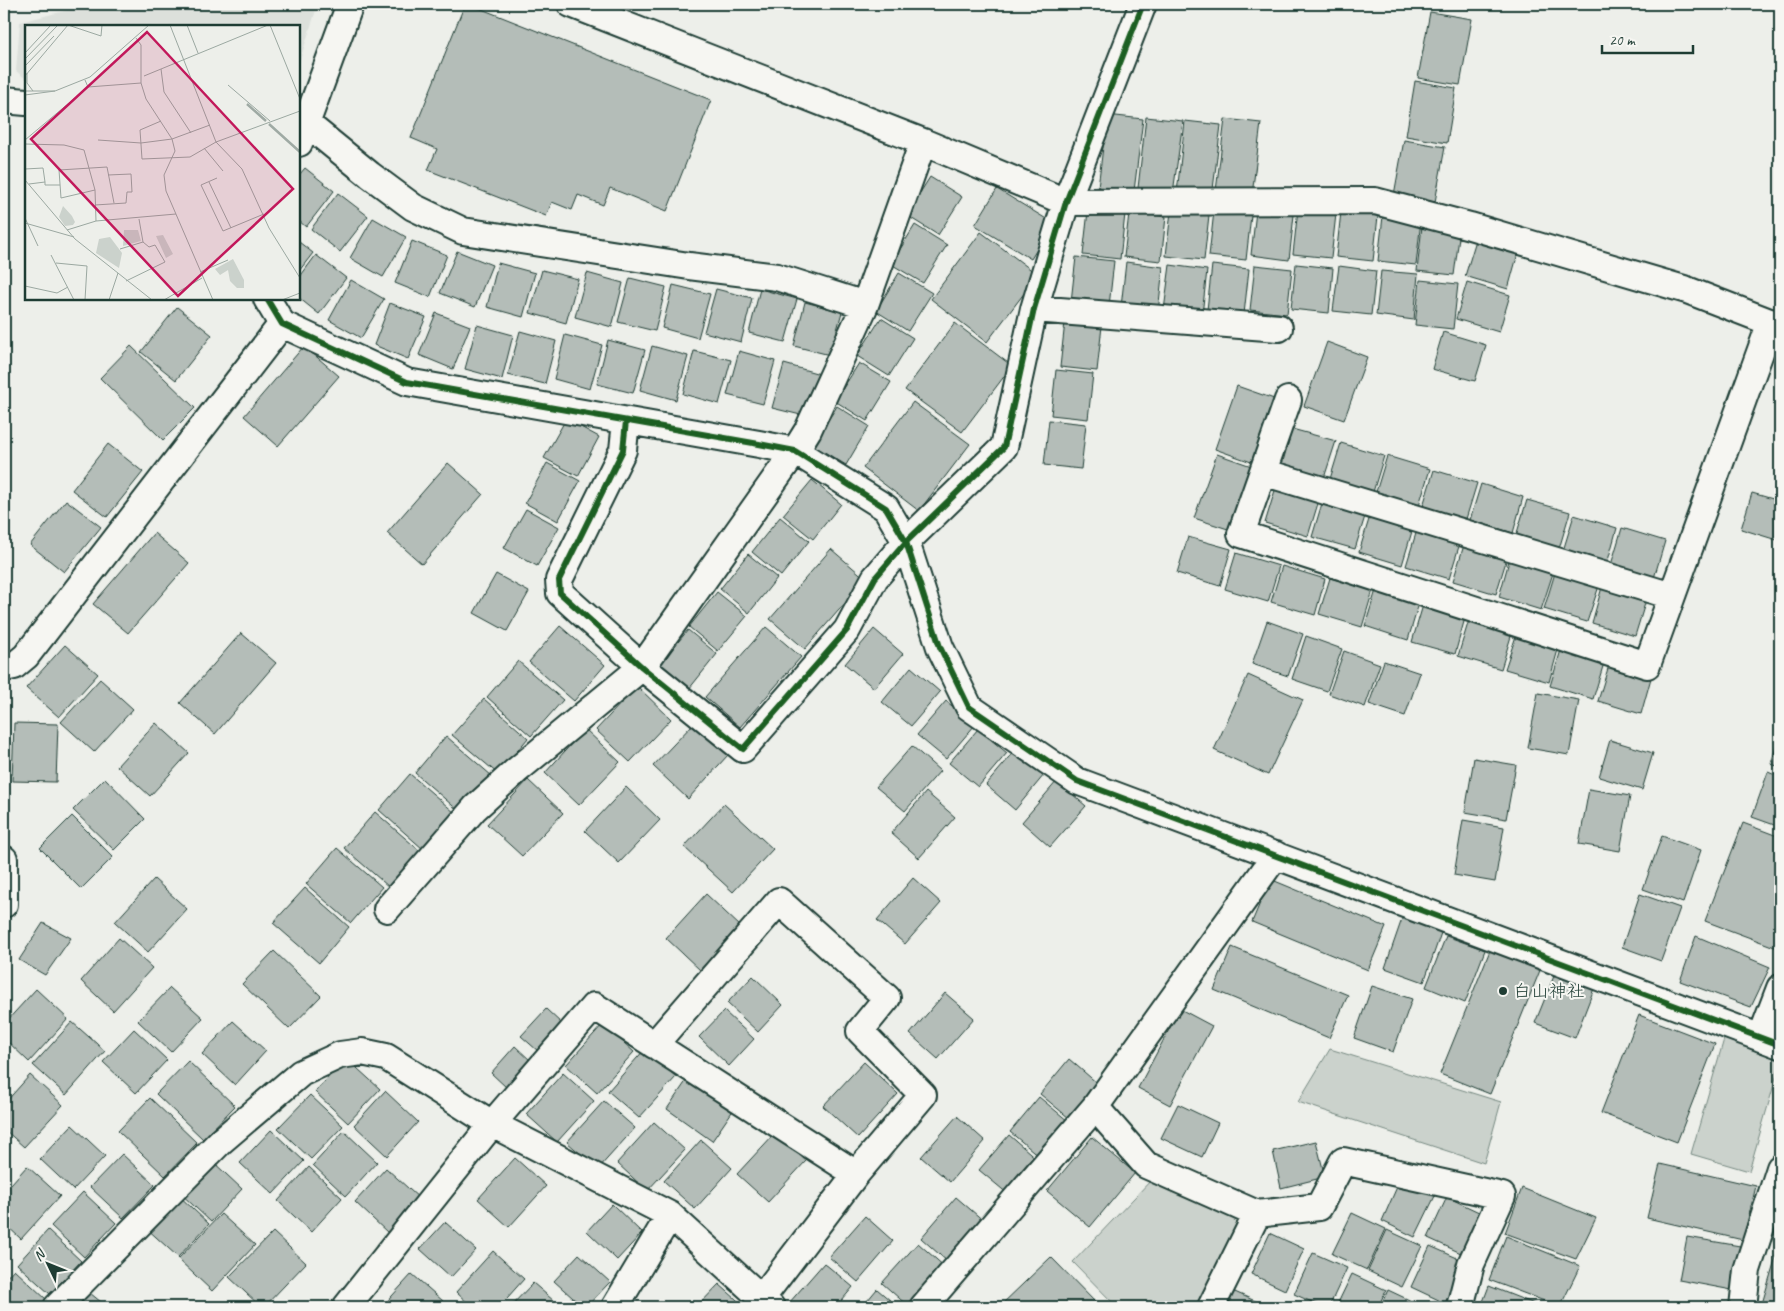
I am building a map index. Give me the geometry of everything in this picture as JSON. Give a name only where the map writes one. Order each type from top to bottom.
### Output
[{"type":"street","points":[[350,4],[302,133],[370,175],[413,207],[463,231],[777,278],[865,305]]},
{"type":"street","points":[[571,4],[923,142],[1066,202],[1374,201],[1470,226],[1687,290],[1775,324],[1647,666],[1241,534],[1288,400]]},
{"type":"street","points":[[626,421],[623,450],[559,580],[560,592],[642,667],[743,749],[847,630],[875,578],[906,542],[1004,447],[1034,309],[1066,202],[1143,4]]},
{"type":"street","points":[[4,100],[25,102]]},
{"type":"street","points":[[387,909],[475,808],[516,771],[642,667],[795,451],[808,430],[865,305],[923,142]]},
{"type":"street","points":[[268,300],[282,324],[407,382],[795,451],[886,508],[906,542],[940,647],[969,707],[1077,781],[1276,854],[1771,1042],[1780,988]]},
{"type":"street","points":[[1034,309],[1279,328]]},
{"type":"street","points":[[4,668],[14,666],[26,656],[282,324]]},
{"type":"street","points":[[1263,472],[1672,596]]},
{"type":"street","points":[[923,1307],[1095,1107],[1276,854]]},
{"type":"street","points":[[4,859],[4,904]]},
{"type":"street","points":[[57,1307],[222,1141],[301,1073],[340,1054],[362,1052],[386,1057],[492,1124],[670,1215],[766,1303],[856,1174],[923,1095],[860,1031],[887,998],[779,901],[654,1045]]},
{"type":"street","points":[[346,1307],[492,1124],[594,1006],[856,1174]]},
{"type":"street","points":[[1095,1107],[1146,1165],[1257,1214],[1318,1207],[1343,1161],[1502,1196],[1471,1264],[1460,1307]]},
{"type":"street","points":[[1742,1307],[1747,1270],[1780,1168]]},
{"type":"street","points":[[1211,1307],[1257,1214]]},
{"type":"street","points":[[615,1307],[670,1215]]},
{"type":"shaded area","points":[[93,4],[318,4],[300,60],[300,25],[25,25],[25,78],[16,71],[20,22]]},
{"type":"shaded area","points":[[1724,1039],[1780,1055],[1780,1064],[1749,1171],[1691,1154]]},
{"type":"shaded area","points":[[1330,1049],[1501,1102],[1484,1163],[1298,1102]]},
{"type":"shaded area","points":[[1154,1177],[1244,1222],[1199,1307],[1117,1307],[1073,1262]]},
{"type":"building","points":[[465,4],[711,100],[667,211],[610,188],[603,205],[578,195],[572,210],[552,202],[546,216],[428,170],[437,149],[411,138]]},
{"type":"building","points":[[1430,12],[1472,19],[1460,85],[1418,78]]},
{"type":"building","points":[[1415,81],[1456,88],[1447,143],[1406,136]]},
{"type":"building","points":[[1107,115],[1143,119],[1134,191],[1098,187]]},
{"type":"building","points":[[1146,117],[1183,121],[1173,193],[1138,188]]},
{"type":"building","points":[[1225,119],[1261,123],[1252,195],[1216,191]]},
{"type":"building","points":[[1185,121],[1221,125],[1212,197],[1177,193]]},
{"type":"building","points":[[1404,140],[1445,147],[1435,202],[1394,195]]},
{"type":"building","points":[[305,168],[334,191],[306,227],[300,222],[300,174]]},
{"type":"building","points":[[930,177],[962,197],[938,235],[906,215]]},
{"type":"building","points":[[997,189],[1053,223],[1031,259],[975,225]]},
{"type":"building","points":[[338,193],[368,216],[340,252],[311,229]]},
{"type":"building","points":[[1298,209],[1336,214],[1331,258],[1293,254]]},
{"type":"building","points":[[1088,211],[1125,214],[1120,259],[1083,255]]},
{"type":"building","points":[[1171,211],[1209,215],[1204,260],[1166,256]]},
{"type":"building","points":[[1214,211],[1251,215],[1246,260],[1209,256]]},
{"type":"building","points":[[1256,211],[1294,215],[1289,260],[1251,255]]},
{"type":"building","points":[[1341,212],[1378,216],[1373,261],[1336,257]]},
{"type":"building","points":[[1129,213],[1166,217],[1161,261],[1124,257]]},
{"type":"building","points":[[1383,216],[1421,220],[1416,265],[1378,261]]},
{"type":"building","points":[[373,218],[406,237],[383,277],[350,258]]},
{"type":"building","points":[[915,225],[947,245],[923,283],[891,264]]},
{"type":"building","points":[[1422,226],[1460,230],[1454,275],[1417,271]]},
{"type":"building","points":[[981,232],[1038,275],[987,342],[931,299]]},
{"type":"building","points":[[1476,240],[1518,253],[1508,289],[1465,276]]},
{"type":"building","points":[[412,241],[447,255],[430,297],[395,283]]},
{"type":"building","points":[[300,243],[313,253],[300,270]]},
{"type":"building","points":[[457,251],[492,265],[475,307],[440,293]]},
{"type":"building","points":[[316,255],[346,278],[319,314],[300,299],[300,277]]},
{"type":"building","points":[[1076,257],[1114,261],[1109,306],[1071,302]]},
{"type":"building","points":[[1126,262],[1163,267],[1158,312],[1121,307]]},
{"type":"building","points":[[498,263],[535,273],[523,317],[487,307]]},
{"type":"building","points":[[1296,264],[1333,268],[1329,313],[1291,309]]},
{"type":"building","points":[[1170,265],[1207,270],[1202,315],[1164,310]]},
{"type":"building","points":[[1212,265],[1249,269],[1244,314],[1207,310]]},
{"type":"building","points":[[1255,265],[1292,269],[1287,314],[1250,310]]},
{"type":"building","points":[[1339,266],[1376,271],[1371,315],[1333,311]]},
{"type":"building","points":[[542,270],[578,279],[566,323],[530,313]]},
{"type":"building","points":[[1381,271],[1418,274],[1414,320],[1376,315]]},
{"type":"building","points":[[587,273],[623,283],[612,327],[575,317]]},
{"type":"building","points":[[899,273],[932,293],[908,331],[876,311]]},
{"type":"building","points":[[630,278],[666,287],[655,331],[618,322]]},
{"type":"building","points":[[351,280],[384,299],[361,338],[329,320]]},
{"type":"building","points":[[1420,280],[1458,284],[1453,329],[1415,325]]},
{"type":"building","points":[[1467,282],[1510,295],[1499,332],[1456,319]]},
{"type":"building","points":[[673,285],[710,294],[698,338],[662,328]]},
{"type":"building","points":[[716,289],[752,298],[741,342],[704,332]]},
{"type":"building","points":[[760,289],[797,299],[785,342],[749,333]]},
{"type":"building","points":[[805,302],[842,312],[830,355],[794,346]]},
{"type":"building","points":[[390,303],[426,317],[408,359],[374,345]]},
{"type":"building","points":[[177,307],[212,335],[176,380],[141,352]]},
{"type":"building","points":[[436,313],[470,326],[453,369],[419,355]]},
{"type":"building","points":[[881,318],[913,338],[889,376],[857,356]]},
{"type":"building","points":[[1065,322],[1102,326],[1097,371],[1060,367]]},
{"type":"building","points":[[955,323],[1012,366],[962,432],[905,390]]},
{"type":"building","points":[[477,325],[513,335],[502,379],[465,369]]},
{"type":"building","points":[[520,331],[556,341],[545,384],[508,375]]},
{"type":"building","points":[[1443,332],[1486,345],[1475,381],[1432,369]]},
{"type":"building","points":[[565,335],[602,345],[590,389],[554,379]]},
{"type":"building","points":[[608,340],[645,350],[633,393],[597,384]]},
{"type":"building","points":[[1327,342],[1367,357],[1344,420],[1304,406]]},
{"type":"building","points":[[131,346],[195,408],[163,440],[100,378]]},
{"type":"building","points":[[304,346],[339,376],[278,446],[244,416]]},
{"type":"building","points":[[652,346],[688,356],[676,400],[640,390]]},
{"type":"building","points":[[694,351],[731,360],[719,404],[683,394]]},
{"type":"building","points":[[739,351],[775,361],[763,404],[727,395]]},
{"type":"building","points":[[859,363],[891,382],[867,421],[835,401]]},
{"type":"building","points":[[784,364],[820,374],[809,417],[772,408]]},
{"type":"building","points":[[1056,370],[1093,374],[1088,419],[1051,415]]},
{"type":"building","points":[[1237,386],[1277,400],[1254,463],[1215,449]]},
{"type":"building","points":[[913,402],[970,444],[919,511],[863,468]]},
{"type":"building","points":[[837,406],[869,426],[846,465],[813,445]]},
{"type":"building","points":[[566,419],[599,437],[578,476],[544,458]]},
{"type":"building","points":[[1049,420],[1086,424],[1081,469],[1044,465]]},
{"type":"building","points":[[1292,429],[1336,441],[1324,478],[1282,465]]},
{"type":"building","points":[[1341,443],[1384,456],[1373,492],[1330,479]]},
{"type":"building","points":[[108,444],[143,472],[107,517],[72,490]]},
{"type":"building","points":[[1217,454],[1257,468],[1234,531],[1194,518]]},
{"type":"building","points":[[1387,456],[1430,469],[1419,505],[1376,492]]},
{"type":"building","points":[[448,463],[483,494],[422,564],[387,533]]},
{"type":"building","points":[[547,463],[580,481],[558,521],[525,503]]},
{"type":"building","points":[[1434,470],[1477,483],[1466,519],[1423,506]]},
{"type":"building","points":[[812,480],[841,504],[813,539],[783,515]]},
{"type":"building","points":[[1481,484],[1523,497],[1513,533],[1470,520]]},
{"type":"building","points":[[1276,487],[1319,500],[1308,536],[1265,523]]},
{"type":"building","points":[[1752,493],[1780,501],[1780,541],[1741,529]]},
{"type":"building","points":[[66,500],[101,527],[64,572],[30,545]]},
{"type":"building","points":[[1323,500],[1366,513],[1355,549],[1312,537]]},
{"type":"building","points":[[1527,500],[1570,512],[1559,549],[1516,536]]},
{"type":"building","points":[[526,509],[559,527],[537,566],[504,548]]},
{"type":"building","points":[[1574,515],[1617,528],[1607,564],[1563,551]]},
{"type":"building","points":[[1370,516],[1413,528],[1402,565],[1359,552]]},
{"type":"building","points":[[780,517],[809,541],[781,576],[752,552]]},
{"type":"building","points":[[1622,528],[1665,541],[1654,578],[1611,565]]},
{"type":"building","points":[[1417,530],[1460,543],[1449,579],[1406,566]]},
{"type":"building","points":[[154,533],[189,563],[128,633],[93,604]]},
{"type":"building","points":[[1188,537],[1231,549],[1220,586],[1177,573]]},
{"type":"building","points":[[1464,545],[1507,558],[1496,594],[1453,581]]},
{"type":"building","points":[[831,549],[866,579],[805,649],[770,619]]},
{"type":"building","points":[[1236,553],[1279,566],[1268,602],[1225,589]]},
{"type":"building","points":[[748,554],[777,578],[749,613],[720,589]]},
{"type":"building","points":[[1509,561],[1553,573],[1541,610],[1499,597]]},
{"type":"building","points":[[1282,566],[1325,579],[1315,615],[1271,602]]},
{"type":"building","points":[[1555,573],[1599,586],[1587,622],[1544,609]]},
{"type":"building","points":[[496,574],[529,592],[507,631],[474,613]]},
{"type":"building","points":[[1330,578],[1373,590],[1362,627],[1319,614]]},
{"type":"building","points":[[1602,587],[1646,600],[1635,636],[1592,623]]},
{"type":"building","points":[[1376,590],[1419,603],[1408,640],[1365,626]]},
{"type":"building","points":[[717,592],[747,616],[718,651],[689,627]]},
{"type":"building","points":[[1423,605],[1465,618],[1455,654],[1412,642]]},
{"type":"building","points":[[1469,620],[1512,633],[1501,669],[1458,656]]},
{"type":"building","points":[[1267,621],[1303,634],[1288,676],[1252,664]]},
{"type":"building","points":[[560,626],[605,665],[574,701],[529,662]]},
{"type":"building","points":[[766,627],[801,657],[740,727],[705,697]]},
{"type":"building","points":[[874,629],[903,654],[874,688],[845,664]]},
{"type":"building","points":[[688,630],[717,654],[689,689],[659,665]]},
{"type":"building","points":[[241,633],[276,663],[215,734],[180,703]]},
{"type":"building","points":[[1517,633],[1559,646],[1549,682],[1505,669]]},
{"type":"building","points":[[1306,636],[1342,649],[1327,691],[1292,679]]},
{"type":"building","points":[[65,645],[98,674],[59,717],[26,688]]},
{"type":"building","points":[[1561,650],[1604,663],[1593,699],[1550,686]]},
{"type":"building","points":[[1344,651],[1380,664],[1365,707],[1329,694]]},
{"type":"building","points":[[518,661],[563,700],[531,736],[487,697]]},
{"type":"building","points":[[1384,661],[1420,673],[1405,716],[1369,704]]},
{"type":"building","points":[[1609,665],[1651,678],[1641,714],[1598,701]]},
{"type":"building","points":[[911,667],[940,692],[911,726],[882,702]]},
{"type":"building","points":[[1248,675],[1303,700],[1268,775],[1214,750]]},
{"type":"building","points":[[100,679],[133,709],[94,752],[61,722]]},
{"type":"building","points":[[637,686],[671,719],[630,762],[596,730]]},
{"type":"building","points":[[1538,693],[1579,700],[1569,755],[1528,748]]},
{"type":"building","points":[[484,699],[528,738],[498,774],[452,735]]},
{"type":"building","points":[[946,701],[975,725],[946,759],[917,735]]},
{"type":"building","points":[[14,723],[58,724],[56,782],[12,781]]},
{"type":"building","points":[[156,723],[189,753],[150,796],[117,766]]},
{"type":"building","points":[[694,723],[728,755],[688,799],[653,766]]},
{"type":"building","points":[[585,729],[620,762],[579,805],[545,773]]},
{"type":"building","points":[[978,729],[1007,753],[978,787],[949,763]]},
{"type":"building","points":[[1780,733],[1780,767],[1771,764]]},
{"type":"building","points":[[446,736],[492,776],[460,812],[415,773]]},
{"type":"building","points":[[1610,740],[1653,753],[1642,790],[1599,777]]},
{"type":"building","points":[[912,746],[940,771],[905,811],[876,787]]},
{"type":"building","points":[[1015,751],[1044,775],[1015,810],[986,785]]},
{"type":"building","points":[[1474,758],[1516,765],[1506,819],[1465,812]]},
{"type":"building","points":[[1768,772],[1780,777],[1780,827],[1752,817]]},
{"type":"building","points":[[410,774],[455,813],[423,849],[379,810]]},
{"type":"building","points":[[105,778],[145,819],[114,850],[73,810]]},
{"type":"building","points":[[528,780],[563,813],[522,856],[487,824]]},
{"type":"building","points":[[1057,781],[1086,806],[1050,847],[1022,822]]},
{"type":"building","points":[[626,787],[660,820],[619,863],[585,831]]},
{"type":"building","points":[[1589,789],[1630,796],[1620,851],[1579,844]]},
{"type":"building","points":[[926,792],[955,817],[919,858],[891,833]]},
{"type":"building","points":[[724,804],[773,849],[733,892],[684,847]]},
{"type":"building","points":[[375,812],[420,851],[389,887],[344,848]]},
{"type":"building","points":[[72,816],[113,857],[81,889],[40,848]]},
{"type":"building","points":[[1463,820],[1504,827],[1495,882],[1454,875]]},
{"type":"building","points":[[1743,823],[1780,837],[1780,949],[1705,921]]},
{"type":"building","points":[[1662,836],[1701,850],[1683,903],[1643,889]]},
{"type":"building","points":[[337,848],[382,887],[351,923],[306,884]]},
{"type":"building","points":[[913,878],[941,903],[905,944],[877,920]]},
{"type":"building","points":[[154,879],[187,909],[148,952],[115,922]]},
{"type":"building","points":[[1270,879],[1386,927],[1368,970],[1252,922]]},
{"type":"building","points":[[305,888],[349,927],[319,963],[273,923]]},
{"type":"building","points":[[706,894],[741,927],[700,970],[666,938]]},
{"type":"building","points":[[1640,894],[1680,908],[1661,961],[1622,947]]},
{"type":"building","points":[[1403,916],[1442,930],[1424,982],[1385,968]]},
{"type":"building","points":[[43,923],[71,938],[45,975],[19,960]]},
{"type":"building","points":[[1446,936],[1485,950],[1465,1003],[1426,987]]},
{"type":"building","points":[[1696,936],[1770,967],[1751,1007],[1680,981]]},
{"type":"building","points":[[119,938],[152,968],[113,1011],[81,981]]},
{"type":"building","name":"白山神社","points":[[1493,943],[1543,963],[1490,1094],[1440,1074]]},
{"type":"building","points":[[1232,947],[1348,995],[1329,1038],[1214,990]]},
{"type":"building","points":[[274,951],[321,996],[289,1029],[242,984]]},
{"type":"building","points":[[1556,971],[1595,986],[1575,1038],[1535,1023]]},
{"type":"building","points":[[753,976],[783,1005],[758,1032],[727,1003]]},
{"type":"building","points":[[1372,986],[1412,999],[1393,1052],[1354,1038]]},
{"type":"building","points":[[170,988],[203,1018],[171,1052],[138,1021]]},
{"type":"building","points":[[36,989],[68,1019],[29,1062],[4,1038],[4,1024]]},
{"type":"building","points":[[945,993],[974,1018],[938,1059],[910,1034]]},
{"type":"building","points":[[546,1009],[562,1024],[538,1051],[521,1036]]},
{"type":"building","points":[[1180,1009],[1212,1026],[1170,1105],[1138,1088]]},
{"type":"building","points":[[724,1011],[754,1039],[729,1066],[699,1037]]},
{"type":"building","points":[[1639,1015],[1715,1044],[1677,1142],[1601,1113]]},
{"type":"building","points":[[233,1021],[266,1051],[235,1085],[202,1054]]},
{"type":"building","points":[[72,1022],[105,1051],[66,1095],[33,1065]]},
{"type":"building","points":[[603,1024],[634,1052],[597,1093],[566,1065]]},
{"type":"building","points":[[134,1029],[167,1060],[136,1093],[103,1062]]},
{"type":"building","points":[[515,1046],[531,1061],[507,1088],[491,1073]]},
{"type":"building","points":[[645,1049],[676,1077],[639,1118],[608,1091]]},
{"type":"building","points":[[346,1058],[380,1089],[348,1123],[315,1092]]},
{"type":"building","points":[[1069,1059],[1098,1084],[1069,1118],[1040,1094]]},
{"type":"building","points":[[188,1061],[235,1106],[203,1139],[156,1094]]},
{"type":"building","points":[[864,1062],[898,1094],[858,1138],[823,1106]]},
{"type":"building","points":[[563,1073],[594,1101],[557,1142],[526,1114]]},
{"type":"building","points":[[691,1074],[736,1106],[712,1141],[667,1109]]},
{"type":"building","points":[[30,1075],[63,1105],[24,1147],[4,1129],[4,1104]]},
{"type":"building","points":[[385,1091],[418,1122],[387,1156],[354,1125]]},
{"type":"building","points":[[310,1095],[343,1126],[311,1159],[278,1128]]},
{"type":"building","points":[[1039,1097],[1068,1121],[1039,1156],[1010,1132]]},
{"type":"building","points":[[150,1098],[197,1143],[165,1176],[118,1131]]},
{"type":"building","points":[[604,1101],[635,1128],[598,1169],[567,1142]]},
{"type":"building","points":[[1178,1104],[1218,1123],[1202,1157],[1161,1138]]},
{"type":"building","points":[[957,1116],[985,1141],[950,1182],[921,1157]]},
{"type":"building","points":[[654,1122],[685,1150],[647,1191],[617,1163]]},
{"type":"building","points":[[72,1125],[105,1156],[73,1190],[40,1159]]},
{"type":"building","points":[[271,1130],[304,1161],[273,1194],[240,1163]]},
{"type":"building","points":[[344,1131],[377,1162],[346,1196],[313,1165]]},
{"type":"building","points":[[775,1133],[806,1161],[768,1202],[737,1174]]},
{"type":"building","points":[[1009,1135],[1037,1159],[1008,1194],[979,1170]]},
{"type":"building","points":[[1092,1137],[1135,1173],[1090,1227],[1047,1191]]},
{"type":"building","points":[[701,1140],[732,1168],[695,1209],[664,1181]]},
{"type":"building","points":[[1316,1141],[1325,1177],[1281,1188],[1273,1151]]},
{"type":"building","points":[[122,1154],[155,1185],[123,1218],[90,1187]]},
{"type":"building","points":[[209,1158],[242,1189],[211,1222],[178,1191]]},
{"type":"building","points":[[515,1158],[546,1186],[509,1227],[478,1199]]},
{"type":"building","points":[[1660,1164],[1756,1186],[1743,1240],[1647,1218]]},
{"type":"building","points":[[27,1166],[60,1196],[21,1239],[4,1223],[4,1192]]},
{"type":"building","points":[[309,1167],[342,1198],[311,1232],[278,1201]]},
{"type":"building","points":[[386,1168],[420,1199],[388,1233],[355,1202]]},
{"type":"building","points":[[1400,1180],[1435,1196],[1415,1237],[1382,1221]]},
{"type":"building","points":[[1522,1188],[1596,1218],[1576,1259],[1505,1233]]},
{"type":"building","points":[[83,1192],[116,1223],[84,1257],[51,1226]]},
{"type":"building","points":[[176,1193],[209,1224],[178,1257],[145,1227]]},
{"type":"building","points":[[956,1197],[985,1222],[949,1263],[921,1238]]},
{"type":"building","points":[[1447,1197],[1481,1213],[1463,1254],[1428,1238]]},
{"type":"building","points":[[612,1204],[642,1233],[617,1260],[587,1231]]},
{"type":"building","points":[[1780,1205],[1780,1227],[1774,1225]]},
{"type":"building","points":[[1352,1213],[1386,1229],[1367,1270],[1332,1254]]},
{"type":"building","points":[[221,1214],[255,1245],[212,1291],[178,1259]]},
{"type":"building","points":[[865,1216],[893,1241],[858,1282],[829,1257]]},
{"type":"building","points":[[445,1222],[476,1250],[451,1277],[420,1249]]},
{"type":"building","points":[[48,1230],[81,1261],[50,1294],[17,1264]]},
{"type":"building","points":[[1387,1230],[1422,1246],[1402,1287],[1368,1271]]},
{"type":"building","points":[[273,1232],[306,1263],[264,1307],[261,1307],[229,1277]]},
{"type":"building","points":[[1270,1233],[1304,1249],[1285,1290],[1251,1274]]},
{"type":"building","points":[[1506,1236],[1580,1266],[1560,1307],[1489,1280]]},
{"type":"building","points":[[1687,1237],[1740,1246],[1732,1290],[1679,1280]]},
{"type":"building","points":[[918,1243],[946,1268],[912,1307],[909,1307],[882,1283]]},
{"type":"building","points":[[1430,1246],[1464,1261],[1445,1303],[1411,1287]]},
{"type":"building","points":[[493,1251],[524,1279],[499,1307],[472,1307],[456,1292]]},
{"type":"building","points":[[1313,1253],[1347,1268],[1329,1307],[1323,1307],[1294,1294]]},
{"type":"building","points":[[1777,1253],[1780,1254],[1780,1307],[1761,1307]]},
{"type":"building","points":[[579,1254],[610,1282],[586,1307],[583,1307],[554,1281]]},
{"type":"building","points":[[1051,1257],[1099,1306],[999,1307]]},
{"type":"building","points":[[824,1263],[853,1287],[836,1307],[793,1307],[789,1303]]},
{"type":"building","points":[[14,1269],[47,1300],[40,1307],[4,1307],[4,1280]]},
{"type":"building","points":[[412,1274],[443,1301],[438,1307],[382,1307]]},
{"type":"building","points":[[1352,1274],[1386,1290],[1378,1307],[1336,1307]]},
{"type":"building","points":[[533,1283],[561,1307],[510,1307]]},
{"type":"building","points":[[719,1284],[745,1307],[697,1307]]},
{"type":"building","points":[[1489,1286],[1542,1307],[1481,1307]]},
{"type":"building","points":[[877,1289],[898,1307],[862,1307]]},
{"type":"building","points":[[1228,1289],[1262,1304],[1260,1307],[1219,1307]]},
{"type":"building","points":[[1388,1290],[1422,1306],[1380,1307]]},
{"type":"building","points":[[90,1293],[107,1307],[77,1307]]},
{"type":"building","points":[[445,1302],[452,1307],[440,1307]]},
{"type":"cycle path","points":[[626,421],[623,450],[559,580],[560,593],[642,667],[743,749],[847,630],[875,578],[906,542],[1004,447],[1034,309],[1066,202],[1143,4]]},
{"type":"cycle path","points":[[268,300],[282,324],[407,382],[795,451],[886,508],[906,542],[940,647],[969,707],[1077,781],[1780,1045]]},
{"type":"place","name":"白山神社","points":[[1503,991]]}]
